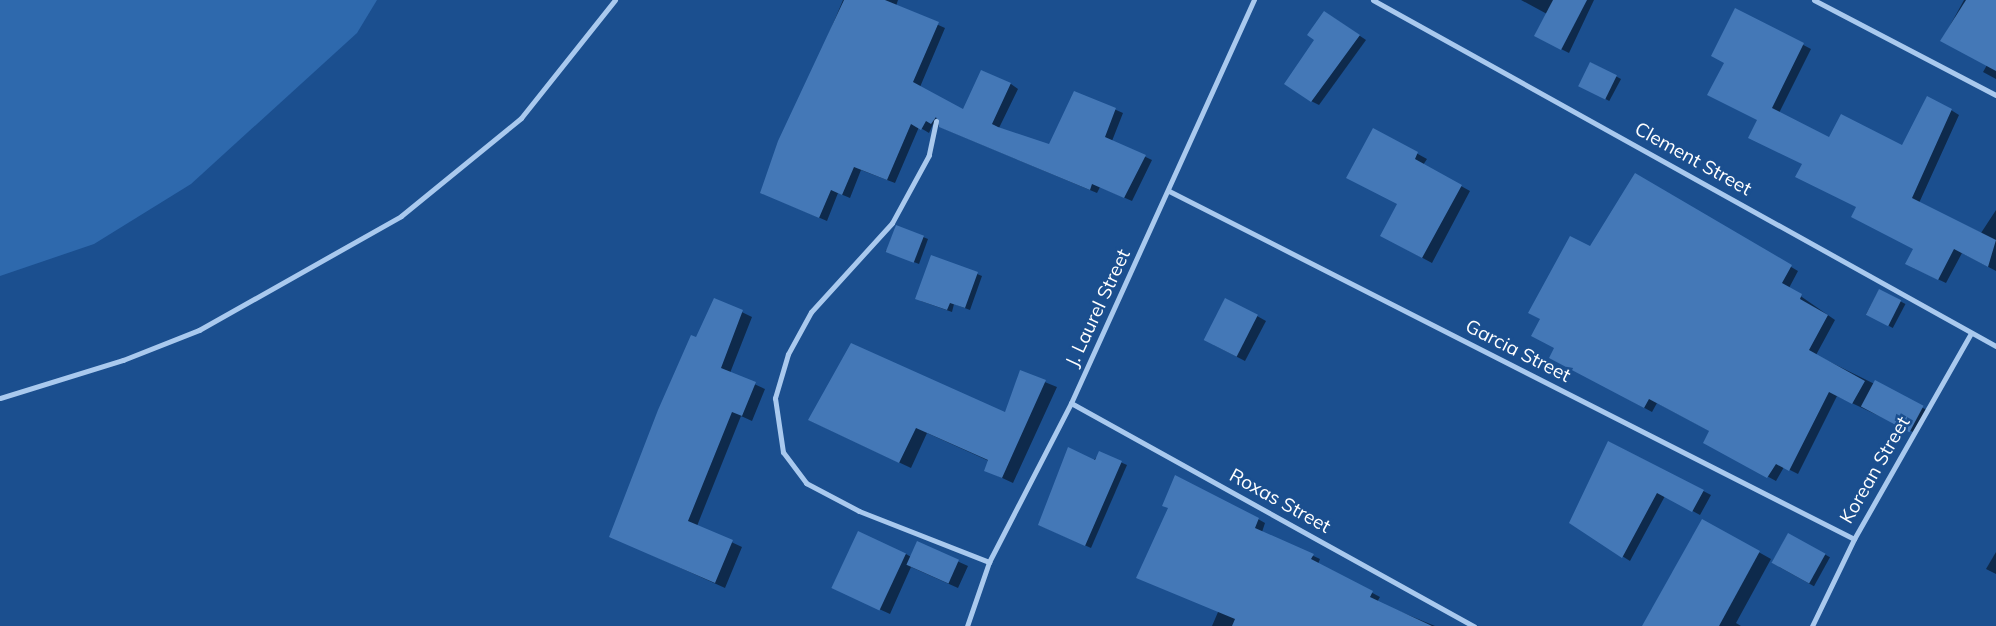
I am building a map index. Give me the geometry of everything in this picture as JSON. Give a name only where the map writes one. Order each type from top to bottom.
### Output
[{"type":"street","points":[[0,398],[123,360],[199,330],[401,216],[522,118],[615,0]]},
{"type":"street","name":"J. Laurel Street","points":[[968,626],[989,562],[1071,403],[1169,191],[1254,0]]},
{"type":"street","name":"Clement Street","points":[[1373,0],[1996,346]]},
{"type":"street","points":[[1814,0],[1996,95]]},
{"type":"street","points":[[936,121],[929,156],[892,223],[811,312],[788,354],[775,398],[783,452],[806,483],[859,510],[989,562]]},
{"type":"street","name":"Garcia Street","points":[[1169,191],[1854,538]]},
{"type":"street","name":"Korean Street","points":[[1812,626],[1854,538],[1971,333]]},
{"type":"street","name":"Roxas Street","points":[[1071,403],[1474,626]]},
{"type":"shaded area","points":[[0,0],[377,0],[357,33],[191,184],[94,244],[0,276]]},
{"type":"building","points":[[844,0],[885,0],[939,22],[913,82],[963,109],[981,70],[1011,83],[992,124],[998,127],[1049,144],[1074,91],[1116,108],[1105,137],[1146,155],[1124,198],[1092,184],[1090,190],[939,127],[936,117],[931,124],[926,121],[921,130],[911,124],[887,180],[854,167],[842,195],[831,190],[819,218],[760,193],[778,141]]},
{"type":"building","points":[[1553,0],[1587,0],[1561,50],[1534,36]]},
{"type":"building","points":[[1966,0],[1996,0],[1996,71],[1940,41]]},
{"type":"building","points":[[1735,8],[1804,43],[1772,108],[1829,137],[1841,114],[1902,145],[1927,96],[1952,109],[1912,198],[1996,240],[1988,267],[1954,249],[1938,280],[1905,264],[1913,249],[1851,217],[1856,207],[1795,177],[1802,164],[1748,138],[1757,120],[1707,95],[1724,63],[1711,56]]},
{"type":"building","points":[[1324,11],[1360,35],[1311,102],[1284,84],[1314,40],[1307,35]]},
{"type":"building","points":[[1590,62],[1617,75],[1605,99],[1578,86]]},
{"type":"building","points":[[1373,128],[1418,152],[1415,159],[1462,185],[1422,258],[1380,236],[1397,204],[1346,178]]},
{"type":"building","points":[[1635,173],[1792,265],[1782,283],[1802,294],[1800,299],[1828,315],[1809,350],[1865,381],[1852,404],[1829,392],[1789,471],[1776,464],[1767,478],[1703,443],[1709,431],[1649,399],[1644,408],[1549,358],[1554,348],[1531,336],[1540,319],[1528,313],[1570,236],[1590,246]]},
{"type":"building","points":[[896,225],[924,236],[914,263],[886,252]]},
{"type":"building","points":[[931,255],[978,272],[965,308],[950,303],[947,310],[915,299]]},
{"type":"building","points":[[1879,289],[1901,300],[1888,326],[1866,315]]},
{"type":"building","points":[[714,298],[743,310],[721,368],[756,382],[742,416],[732,412],[688,521],[733,540],[715,583],[609,537],[658,410],[691,335],[696,337]]},
{"type":"building","points":[[1225,298],[1258,315],[1237,357],[1204,340]]},
{"type":"building","points":[[851,343],[1005,412],[1020,370],[1046,380],[1002,478],[984,471],[988,460],[916,428],[899,463],[808,420]]},
{"type":"building","points":[[1875,380],[1924,406],[1909,432],[1861,406]]},
{"type":"building","points":[[1608,441],[1704,490],[1692,512],[1657,493],[1622,558],[1569,523]]},
{"type":"building","points":[[1068,447],[1095,460],[1099,451],[1122,461],[1085,546],[1038,525]]},
{"type":"building","points":[[1175,475],[1259,518],[1255,528],[1314,554],[1311,559],[1373,591],[1370,597],[1432,626],[1232,626],[1235,619],[1136,578],[1168,508],[1162,506]]},
{"type":"building","points":[[1702,519],[1760,551],[1719,626],[1642,626]]},
{"type":"building","points":[[858,531],[906,553],[879,610],[831,588]]},
{"type":"building","points":[[1788,533],[1826,554],[1809,584],[1772,563]]},
{"type":"building","points":[[917,541],[959,560],[948,583],[906,565]]}]
